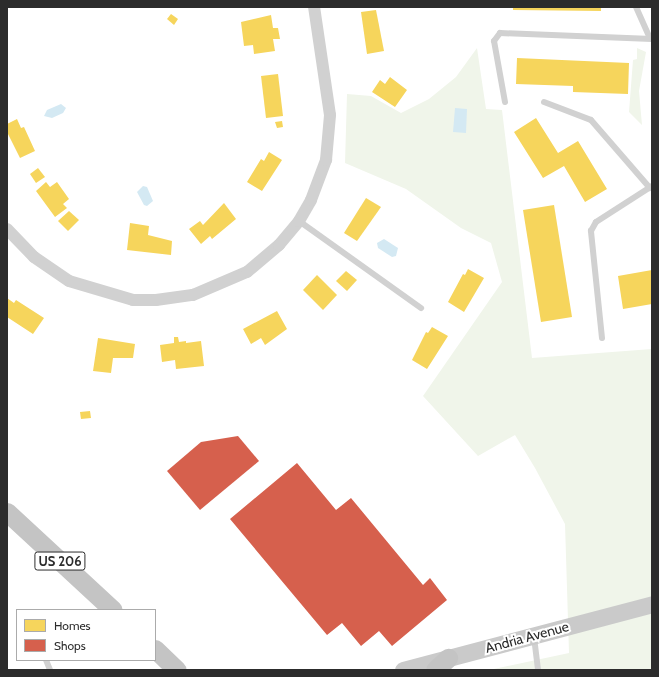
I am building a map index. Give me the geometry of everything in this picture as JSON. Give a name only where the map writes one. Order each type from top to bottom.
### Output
[{"type":"main road","name":"US 206","points":[[7,512],[112,609]]},
{"type":"main road","points":[[156,650],[177,670]]},
{"type":"street","points":[[7,230],[34,257],[70,281],[113,296],[156,300],[176,298],[211,289],[247,272],[279,246],[299,221],[320,178],[329,136],[327,90],[314,7]]},
{"type":"street","name":"Andria Avenue","points":[[403,670],[442,664],[533,636],[652,604]]},
{"type":"lane","points":[[505,102],[494,41],[500,33],[633,40],[651,38],[636,7]]},
{"type":"lane","points":[[544,102],[591,120],[651,187],[596,222],[591,231],[602,338]]},
{"type":"lane","points":[[299,221],[421,308]]},
{"type":"lane","points":[[533,636],[538,670]]},
{"type":"shaded area","points":[[477,48],[486,109],[502,110],[532,358],[652,349],[652,670],[489,670],[569,653],[565,524],[535,468],[515,435],[478,456],[423,396],[502,282],[491,243],[461,228],[406,189],[345,163],[347,94],[371,96],[401,113],[429,99],[456,77]]},
{"type":"shaded area","points":[[637,48],[646,52],[639,91],[642,125],[629,112],[633,60],[637,59]]},
{"type":"water","points":[[61,104],[66,108],[63,113],[52,118],[44,116],[47,110]]},
{"type":"water","points":[[455,108],[467,109],[466,133],[453,132]]},
{"type":"water","points":[[143,186],[147,187],[153,201],[147,206],[144,205],[137,192]]},
{"type":"water","points":[[384,239],[398,248],[396,256],[392,257],[378,248],[377,243]]},
{"type":"building: Homes","points":[[513,7],[601,7],[601,11],[513,10]]},
{"type":"building: Homes","points":[[376,10],[384,51],[367,54],[361,12]]},
{"type":"building: Homes","points":[[171,14],[178,19],[174,25],[167,19]]},
{"type":"building: Homes","points":[[271,15],[273,28],[278,28],[280,39],[273,39],[275,51],[254,54],[253,45],[244,46],[241,22]]},
{"type":"building: Homes","points":[[517,58],[629,63],[628,94],[573,92],[573,86],[516,84]]},
{"type":"building: Homes","points":[[278,74],[283,116],[266,118],[261,76]]},
{"type":"building: Homes","points":[[390,77],[407,90],[395,107],[372,92],[380,80],[385,84]]},
{"type":"building: Homes","points":[[536,118],[558,153],[578,141],[607,189],[585,202],[564,166],[543,178],[514,132]]},
{"type":"building: Homes","points":[[17,119],[21,128],[24,127],[35,151],[20,158],[7,132],[7,124]]},
{"type":"building: Homes","points":[[282,121],[283,127],[277,128],[275,122]]},
{"type":"building: Homes","points":[[269,152],[282,160],[262,191],[247,182],[261,159],[264,161]]},
{"type":"building: Homes","points":[[38,168],[45,177],[36,183],[30,174]]},
{"type":"building: Homes","points":[[46,182],[50,187],[57,182],[69,199],[63,204],[67,208],[55,217],[36,191]]},
{"type":"building: Homes","points":[[366,198],[381,207],[357,241],[344,233]]},
{"type":"building: Homes","points":[[224,203],[236,219],[212,239],[210,236],[201,244],[189,229],[200,221],[203,225]]},
{"type":"building: Homes","points":[[554,205],[572,317],[541,322],[523,210]]},
{"type":"building: Homes","points":[[69,211],[79,220],[68,231],[58,221]]},
{"type":"building: Homes","points":[[130,223],[149,226],[148,235],[172,241],[171,255],[127,250]]},
{"type":"building: Homes","points":[[468,269],[484,278],[464,312],[448,302],[463,274],[465,275]]},
{"type":"building: Homes","points":[[652,270],[652,304],[623,309],[618,276]]},
{"type":"building: Homes","points":[[346,271],[357,280],[347,291],[336,281]]},
{"type":"building: Homes","points":[[317,275],[337,295],[323,310],[303,290]]},
{"type":"building: Homes","points":[[7,298],[14,303],[16,300],[44,318],[33,334],[7,317]]},
{"type":"building: Homes","points":[[277,311],[287,329],[265,345],[261,338],[251,344],[243,329]]},
{"type":"building: Homes","points":[[432,327],[448,336],[427,369],[412,360],[426,332],[428,333]]},
{"type":"building: Homes","points":[[174,337],[178,337],[179,342],[186,341],[186,343],[201,341],[204,366],[176,369],[175,360],[162,362],[160,345],[174,343]]},
{"type":"building: Homes","points":[[98,338],[135,344],[133,358],[113,358],[111,373],[93,371]]},
{"type":"building: Homes","points":[[90,411],[91,418],[81,419],[80,412]]},
{"type":"building: Shops","points":[[238,436],[259,461],[200,510],[167,471],[201,442]]},
{"type":"building: Shops","points":[[297,463],[336,510],[351,498],[423,585],[430,578],[447,600],[392,646],[379,631],[361,646],[342,623],[327,635],[230,519]]}]
